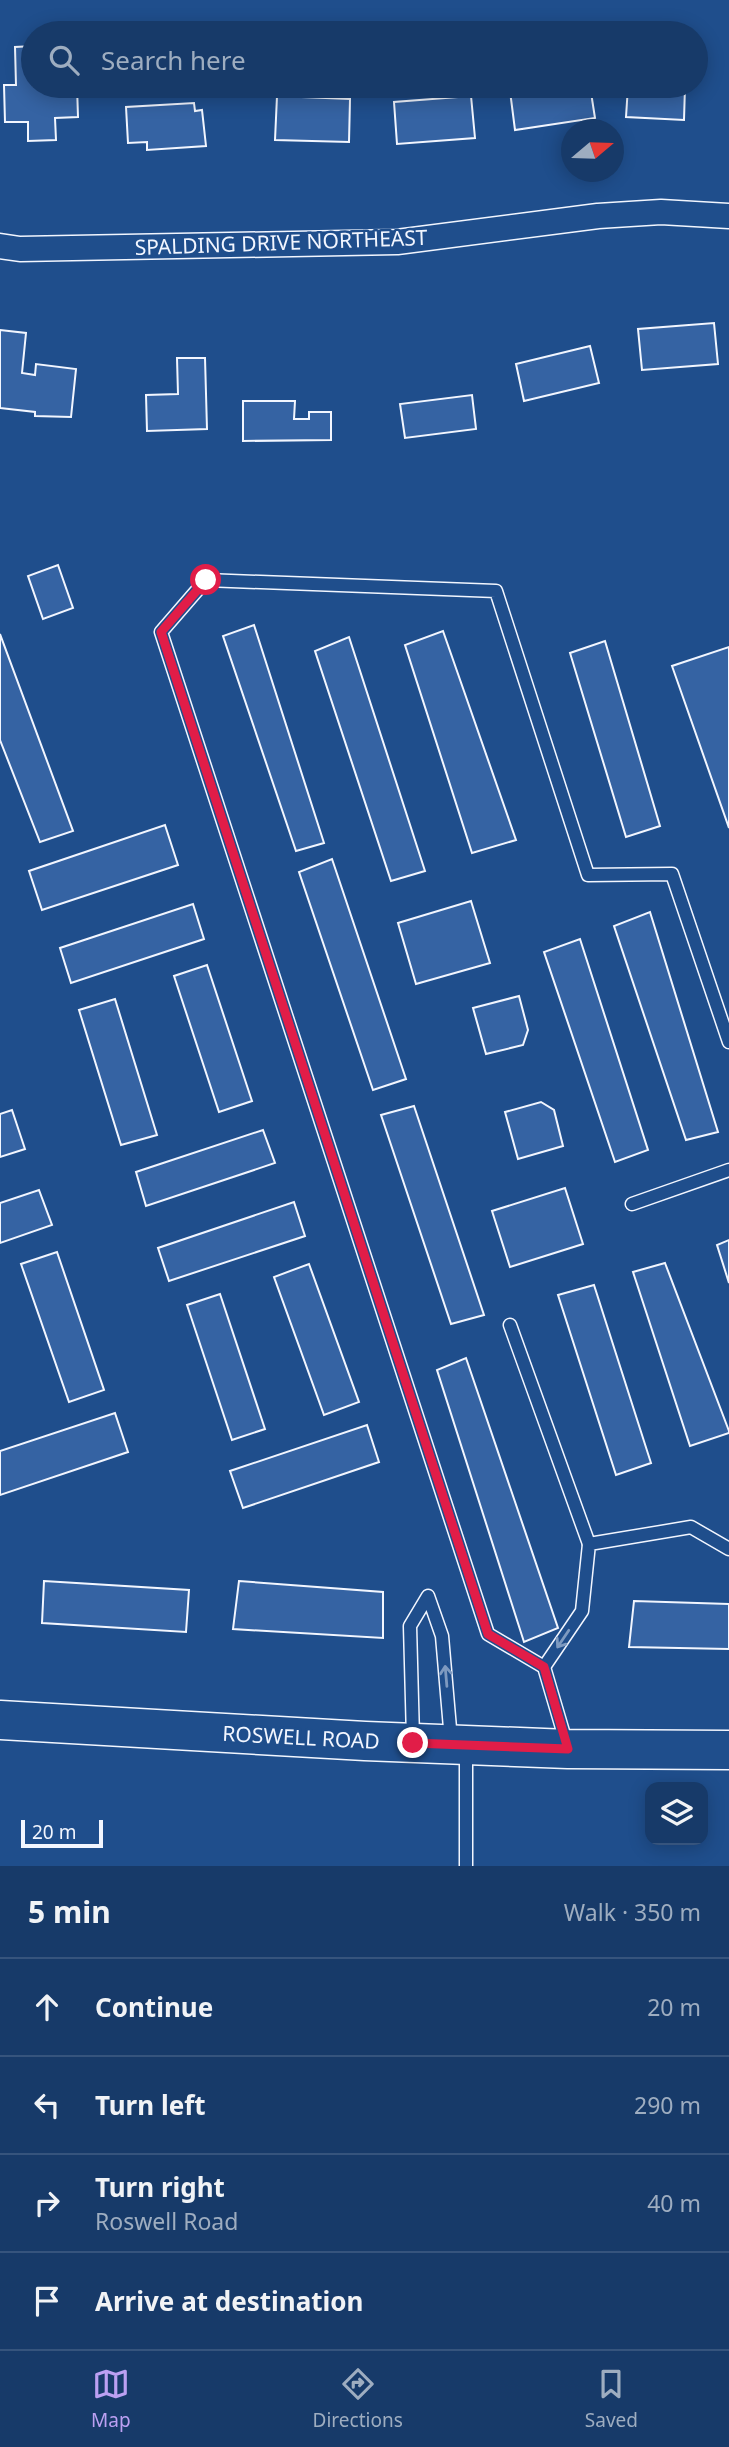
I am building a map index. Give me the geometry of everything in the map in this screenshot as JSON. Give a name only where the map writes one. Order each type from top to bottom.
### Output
[{"type":"main road","name":"ROSWELL ROAD","points":[[0,1720],[413,1743],[568,1749],[729,1750]]},
{"type":"street","name":"SPALDING DRIVE NORTHEAST","points":[[0,246],[20,249],[397,242],[598,216],[661,212],[729,216]]},
{"type":"lane","points":[[568,1749],[544,1667],[488,1634],[161,632],[206,580],[496,591],[588,875],[671,874],[729,1042]]},
{"type":"lane","points":[[632,1203],[729,1170]]},
{"type":"lane","points":[[510,1325],[590,1544],[582,1611],[544,1667]]},
{"type":"lane","points":[[590,1544],[691,1527],[729,1549]]},
{"type":"lane","points":[[413,1743],[410,1626],[428,1596],[442,1636],[459,1744],[466,1866]]},
{"type":"building","points":[[15,47],[21,47],[21,98],[77,98],[78,117],[55,118],[56,140],[28,141],[28,122],[5,122],[4,85],[16,85]]},
{"type":"building","points":[[277,98],[350,99],[349,142],[275,140]]},
{"type":"building","points":[[471,98],[475,138],[397,144],[394,102]]},
{"type":"building","points":[[511,98],[592,98],[595,118],[561,119],[561,123],[515,130]]},
{"type":"building","points":[[627,98],[685,98],[684,120],[626,117]]},
{"type":"building","points":[[194,103],[195,111],[202,110],[206,146],[147,150],[147,142],[128,143],[126,107]]},
{"type":"building","points":[[714,323],[718,364],[642,370],[638,329]]},
{"type":"building","points":[[0,330],[26,333],[22,373],[35,375],[36,364],[76,369],[71,417],[35,416],[35,412],[0,408]]},
{"type":"building","points":[[590,346],[599,383],[524,401],[516,364]]},
{"type":"building","points":[[177,358],[205,358],[207,429],[147,431],[146,395],[178,394]]},
{"type":"building","points":[[472,395],[476,429],[405,438],[400,404]]},
{"type":"building","points":[[243,401],[295,401],[294,419],[309,419],[309,412],[331,412],[331,440],[243,441]]},
{"type":"building","points":[[58,565],[73,608],[43,619],[28,576]]},
{"type":"building","points":[[254,625],[324,843],[296,851],[223,636]]},
{"type":"building","points":[[443,631],[516,840],[472,853],[405,645]]},
{"type":"building","points":[[0,634],[73,831],[40,842],[0,740]]},
{"type":"building","points":[[349,637],[425,871],[391,881],[315,651]]},
{"type":"building","points":[[605,641],[660,826],[626,837],[570,653]]},
{"type":"building","points":[[729,647],[729,828],[672,666]]},
{"type":"building","points":[[165,825],[178,865],[42,910],[29,871]]},
{"type":"building","points":[[332,859],[406,1079],[373,1090],[299,872]]},
{"type":"building","points":[[471,901],[490,963],[416,984],[398,923]]},
{"type":"building","points":[[193,904],[204,939],[71,983],[60,948]]},
{"type":"building","points":[[650,912],[718,1132],[686,1140],[614,926]]},
{"type":"building","points":[[580,939],[648,1150],[615,1162],[544,952]]},
{"type":"building","points":[[207,965],[252,1101],[219,1112],[174,976]]},
{"type":"building","points":[[519,996],[528,1030],[523,1045],[486,1054],[473,1008]]},
{"type":"building","points":[[115,999],[157,1135],[121,1145],[79,1010]]},
{"type":"building","points":[[541,1102],[554,1110],[563,1146],[518,1159],[505,1112]]},
{"type":"building","points":[[414,1106],[484,1315],[451,1324],[381,1115]]},
{"type":"building","points":[[12,1110],[25,1149],[0,1157],[0,1114]]},
{"type":"building","points":[[263,1130],[275,1163],[146,1206],[136,1172]]},
{"type":"building","points":[[565,1188],[583,1244],[510,1267],[492,1211]]},
{"type":"building","points":[[39,1190],[52,1225],[0,1243],[0,1203]]},
{"type":"building","points":[[294,1202],[305,1236],[169,1281],[158,1248]]},
{"type":"building","points":[[729,1240],[729,1283],[717,1245]]},
{"type":"building","points":[[57,1252],[104,1390],[69,1402],[21,1264]]},
{"type":"building","points":[[665,1263],[729,1431],[690,1446],[633,1272]]},
{"type":"building","points":[[309,1264],[359,1402],[324,1415],[274,1277]]},
{"type":"building","points":[[594,1285],[651,1463],[616,1475],[558,1295]]},
{"type":"building","points":[[220,1294],[265,1429],[232,1440],[187,1305]]},
{"type":"building","points":[[466,1358],[558,1628],[524,1642],[437,1370]]},
{"type":"building","points":[[115,1413],[128,1452],[0,1495],[0,1451]]},
{"type":"building","points":[[367,1425],[379,1462],[243,1508],[230,1471]]},
{"type":"building","points":[[44,1581],[189,1590],[186,1632],[42,1623]]},
{"type":"building","points":[[239,1581],[383,1592],[383,1638],[233,1629]]},
{"type":"building","points":[[634,1601],[729,1604],[729,1649],[629,1647]]},
{"type":"route","points":[[206,580],[161,632],[488,1634],[544,1667],[568,1749],[413,1743]]}]
